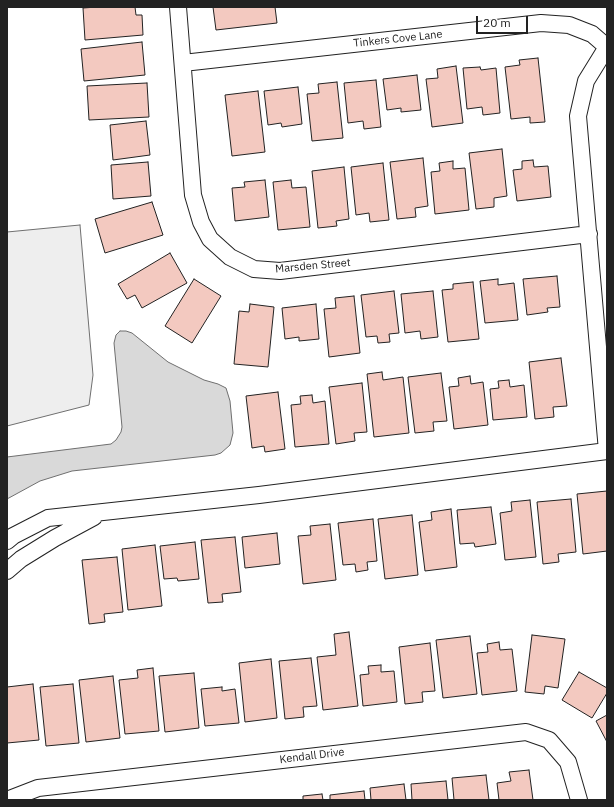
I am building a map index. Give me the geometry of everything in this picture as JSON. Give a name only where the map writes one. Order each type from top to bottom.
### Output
[{"type":"street","name":"Marsden Street","points":[[178,7],[193,195],[201,222],[210,239],[230,256],[254,269],[280,271],[588,234]]},
{"type":"street","name":"Tinkers Cove Lane","points":[[183,63],[542,22],[569,25],[592,34],[607,47]]},
{"type":"street","points":[[7,541],[13,536],[48,518],[100,513],[607,451],[578,116],[586,81],[607,47]]},
{"type":"street","points":[[7,571],[21,559],[100,513]]},
{"type":"street","name":"Kendall Drive","points":[[7,800],[38,788],[526,732],[549,740],[568,762],[580,800]]},
{"type":"shaded area","points":[[80,225],[93,375],[89,405],[7,426],[7,232]]},
{"type":"shaded area","points":[[120,331],[132,333],[168,362],[204,380],[226,388],[230,401],[233,433],[230,445],[221,453],[215,455],[72,471],[40,481],[7,499],[7,457],[111,444],[116,440],[122,427],[114,343],[116,335]]},
{"type":"building","points":[[135,7],[136,15],[142,15],[143,35],[85,40],[83,8]]},
{"type":"building","points":[[213,7],[275,7],[277,23],[216,30]]},
{"type":"building","points":[[142,42],[145,75],[84,81],[81,49]]},
{"type":"building","points":[[538,58],[545,122],[530,123],[530,117],[511,119],[505,67],[520,65],[519,60]]},
{"type":"building","points":[[456,66],[463,123],[432,127],[426,79],[438,78],[437,69]]},
{"type":"building","points":[[480,67],[481,70],[496,68],[500,113],[483,115],[482,107],[467,109],[463,68]]},
{"type":"building","points":[[417,75],[421,110],[401,112],[401,108],[387,110],[383,79]]},
{"type":"building","points":[[376,80],[381,127],[364,129],[363,121],[348,123],[344,83]]},
{"type":"building","points":[[337,82],[343,138],[312,141],[307,94],[319,93],[318,84]]},
{"type":"building","points":[[147,83],[149,117],[89,120],[87,86]]},
{"type":"building","points":[[298,87],[302,124],[282,127],[281,123],[268,125],[264,91]]},
{"type":"building","points":[[258,91],[265,152],[232,156],[225,95]]},
{"type":"building","points":[[146,121],[150,155],[113,160],[110,125]]},
{"type":"building","points":[[502,149],[507,196],[494,198],[494,207],[476,209],[469,153]]},
{"type":"building","points":[[423,158],[428,206],[415,208],[416,217],[397,219],[390,162]]},
{"type":"building","points":[[533,160],[534,167],[548,166],[551,197],[517,201],[513,170],[522,169],[522,161]]},
{"type":"building","points":[[453,161],[453,169],[465,168],[469,210],[435,214],[431,172],[440,171],[439,163]]},
{"type":"building","points":[[148,162],[151,196],[113,199],[111,165]]},
{"type":"building","points":[[383,163],[389,220],[370,222],[369,213],[356,215],[351,167]]},
{"type":"building","points":[[344,167],[349,219],[336,221],[337,226],[318,228],[312,171]]},
{"type":"building","points":[[265,180],[269,217],[235,221],[232,188],[245,187],[244,182]]},
{"type":"building","points":[[291,180],[292,188],[306,187],[310,227],[278,230],[273,182]]},
{"type":"building","points":[[152,202],[163,235],[105,253],[95,219]]},
{"type":"building","points":[[170,253],[187,283],[142,308],[135,295],[127,299],[118,284]]},
{"type":"building","points":[[557,276],[560,307],[547,308],[548,312],[527,315],[523,279]]},
{"type":"building","points":[[194,279],[221,296],[192,343],[165,326]]},
{"type":"building","points":[[498,279],[498,285],[514,283],[518,320],[485,323],[480,281]]},
{"type":"building","points":[[473,282],[479,339],[448,342],[442,290],[453,289],[453,284]]},
{"type":"building","points":[[394,291],[399,333],[389,334],[390,342],[378,343],[377,336],[366,337],[361,295]]},
{"type":"building","points":[[433,291],[438,337],[421,339],[420,331],[405,333],[401,294]]},
{"type":"building","points":[[354,296],[360,353],[329,357],[324,309],[336,308],[335,298]]},
{"type":"building","points":[[250,304],[274,307],[268,367],[234,364],[239,311],[249,312]]},
{"type":"building","points":[[316,304],[319,339],[299,341],[299,337],[285,339],[282,308]]},
{"type":"building","points":[[561,358],[567,406],[553,407],[554,417],[535,419],[529,362]]},
{"type":"building","points":[[382,372],[383,380],[403,377],[409,433],[374,437],[367,374]]},
{"type":"building","points":[[441,373],[447,421],[433,422],[434,431],[415,433],[408,377]]},
{"type":"building","points":[[470,376],[471,384],[483,382],[488,425],[454,429],[449,387],[459,386],[458,378]]},
{"type":"building","points":[[509,380],[510,387],[524,385],[527,417],[493,420],[490,389],[499,388],[498,381]]},
{"type":"building","points":[[362,383],[367,432],[354,433],[355,441],[336,444],[329,387]]},
{"type":"building","points":[[278,392],[285,449],[265,452],[264,446],[252,448],[246,396]]},
{"type":"building","points":[[312,395],[313,403],[325,401],[329,444],[295,447],[291,405],[301,404],[300,396]]},
{"type":"building","points":[[607,491],[607,551],[583,554],[577,494]]},
{"type":"building","points":[[571,499],[576,552],[558,554],[559,562],[543,564],[537,502]]},
{"type":"building","points":[[530,500],[536,557],[505,560],[500,513],[512,511],[511,502]]},
{"type":"building","points":[[491,507],[496,544],[475,547],[474,543],[460,544],[457,510]]},
{"type":"building","points":[[451,509],[457,567],[425,571],[419,522],[432,520],[431,512]]},
{"type":"building","points":[[412,515],[418,575],[385,579],[378,519]]},
{"type":"building","points":[[373,519],[377,561],[367,562],[368,570],[356,572],[355,564],[343,565],[338,523]]},
{"type":"building","points":[[330,524],[336,580],[303,584],[298,536],[311,535],[310,526]]},
{"type":"building","points":[[277,533],[280,564],[245,568],[242,537]]},
{"type":"building","points":[[235,537],[241,592],[222,594],[223,602],[208,603],[201,540]]},
{"type":"building","points":[[195,542],[199,579],[178,581],[177,578],[164,579],[160,546]]},
{"type":"building","points":[[155,545],[162,606],[128,610],[122,549]]},
{"type":"building","points":[[117,557],[123,612],[104,614],[105,622],[89,624],[82,560]]},
{"type":"building","points":[[349,632],[358,706],[323,710],[317,657],[336,655],[334,634]]},
{"type":"building","points":[[532,635],[565,639],[558,688],[545,686],[544,694],[525,692]]},
{"type":"building","points":[[470,636],[477,694],[443,698],[436,640]]},
{"type":"building","points":[[499,642],[500,650],[512,649],[517,691],[482,695],[477,653],[488,652],[487,644]]},
{"type":"building","points":[[430,643],[435,691],[422,692],[423,702],[405,704],[399,647]]},
{"type":"building","points":[[311,658],[317,706],[303,707],[304,717],[285,719],[279,661]]},
{"type":"building","points":[[271,659],[277,718],[245,722],[239,663]]},
{"type":"building","points":[[381,665],[381,672],[394,671],[397,702],[363,706],[360,675],[369,674],[368,666]]},
{"type":"building","points":[[153,668],[159,731],[125,734],[119,680],[138,678],[137,670]]},
{"type":"building","points":[[579,672],[607,688],[607,693],[592,718],[562,700]]},
{"type":"building","points":[[194,673],[199,728],[165,732],[159,676]]},
{"type":"building","points":[[113,676],[120,738],[86,742],[79,680]]},
{"type":"building","points":[[33,684],[39,740],[7,743],[7,687]]},
{"type":"building","points":[[73,684],[79,743],[46,746],[40,687]]},
{"type":"building","points":[[222,687],[222,691],[235,689],[239,723],[205,726],[201,689]]},
{"type":"building","points":[[607,715],[607,742],[596,721]]},
{"type":"building","points":[[529,770],[533,800],[499,800],[497,783],[511,781],[509,772]]},
{"type":"building","points":[[486,775],[489,800],[454,800],[452,778]]},
{"type":"building","points":[[446,781],[448,800],[412,800],[411,784]]},
{"type":"building","points":[[404,784],[406,800],[371,800],[370,788]]},
{"type":"building","points":[[364,791],[365,800],[330,800],[330,795]]},
{"type":"building","points":[[322,794],[323,800],[303,800],[303,796]]}]
